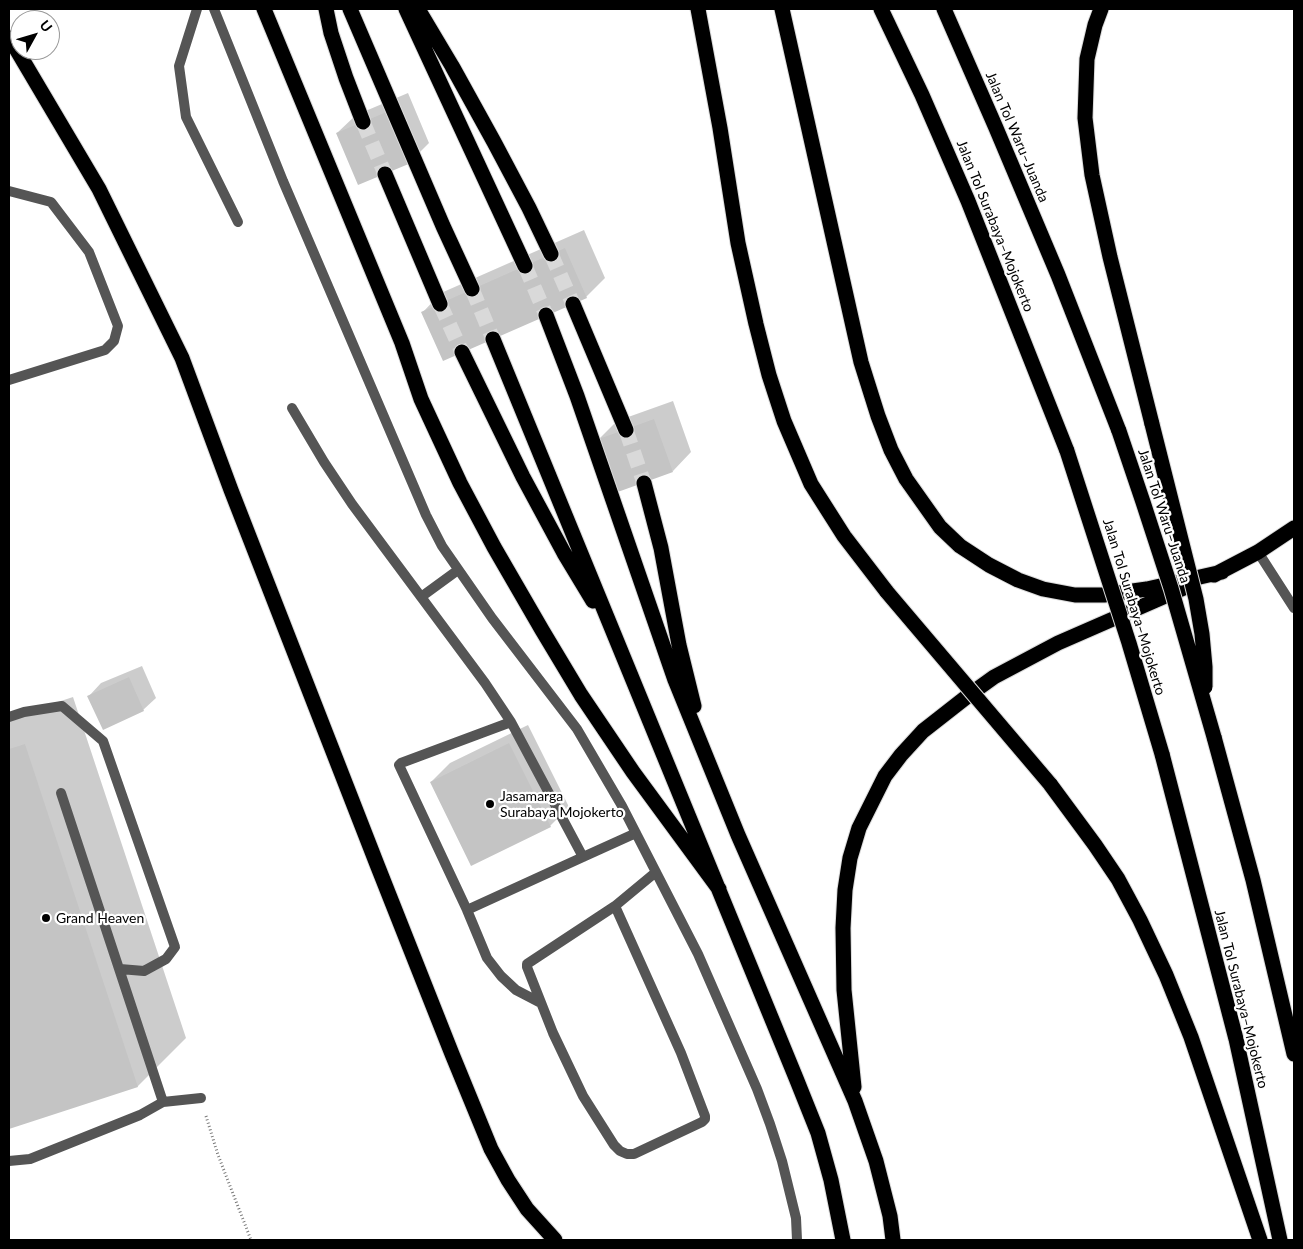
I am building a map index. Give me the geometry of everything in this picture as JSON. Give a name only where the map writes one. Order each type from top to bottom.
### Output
[{"type":"highway","points":[[264,9],[402,344],[421,399],[460,482],[499,556],[581,695],[633,772],[719,890]]},
{"type":"highway","points":[[326,9],[331,33],[363,122]]},
{"type":"highway","points":[[350,9],[472,289]]},
{"type":"highway","points":[[406,9],[525,266]]},
{"type":"highway","points":[[418,9],[494,142],[551,254]]},
{"type":"highway","points":[[698,9],[720,128],[738,242],[758,333],[784,421],[811,484],[844,536],[887,592],[1050,784],[1118,879],[1166,975],[1192,1037],[1260,1240]]},
{"type":"highway","points":[[782,9],[861,362],[891,450],[922,504],[940,527],[960,546],[996,569],[1018,580],[1043,589],[1075,595],[1104,595],[1147,589],[1222,572]]},
{"type":"highway","name":"Jalan Tol Surabaya–Mojokerto","points":[[881,9],[922,95],[968,201],[1067,451],[1129,643],[1162,754],[1236,1039],[1280,1240]]},
{"type":"highway","name":"Jalan Tol Waru–Juanda","points":[[944,9],[993,119],[1058,275],[1119,431],[1143,502],[1171,588],[1214,737],[1253,880],[1294,1054]]},
{"type":"highway","points":[[1101,9],[1087,59],[1085,118],[1092,175],[1110,257],[1196,599],[1205,667],[1204,704]]},
{"type":"highway","points":[[9,38],[99,189],[182,358],[231,490],[374,858],[491,1149],[527,1209],[555,1240]]},
{"type":"highway","points":[[385,174],[440,304]]},
{"type":"highway","points":[[573,304],[626,430]]},
{"type":"highway","points":[[546,316],[577,396],[675,680],[738,835],[855,1100],[876,1161],[890,1216],[893,1240]]},
{"type":"highway","points":[[493,339],[818,1133],[831,1180],[842,1238]]},
{"type":"highway","points":[[462,352],[523,477],[564,553],[619,646]]},
{"type":"highway","points":[[644,482],[661,548],[685,672],[711,767]]},
{"type":"highway","points":[[855,1100],[844,990],[843,928],[850,858],[859,828],[885,776],[901,755],[923,731],[994,677],[1058,643],[1222,572],[1258,552],[1294,528]]},
{"type":"lane","points":[[197,9],[179,66],[186,118],[238,222]]},
{"type":"lane","points":[[214,9],[283,181],[418,497],[442,546],[498,626],[576,729],[622,806],[698,954],[757,1089],[782,1161],[796,1218],[798,1240]]},
{"type":"lane","points":[[9,191],[51,202],[89,252],[118,326],[114,342],[104,350],[9,380]]},
{"type":"lane","points":[[292,408],[352,504],[485,683],[511,722],[583,857]]},
{"type":"lane","points":[[1258,552],[1294,608]]},
{"type":"lane","points":[[421,598],[458,570]]},
{"type":"lane","points":[[9,717],[24,712],[62,706],[103,741],[175,947],[166,959],[144,971],[120,969]]},
{"type":"lane","points":[[511,722],[399,765],[488,958],[501,976],[516,990],[541,1003]]},
{"type":"lane","points":[[61,793],[163,1102]]},
{"type":"lane","points":[[467,910],[636,833]]},
{"type":"lane","points":[[615,906],[681,1053],[705,1116],[702,1122],[634,1154],[627,1154],[614,1146],[583,1096],[553,1033],[527,964],[615,906],[656,872]]},
{"type":"lane","points":[[9,1161],[30,1159],[140,1114],[163,1102],[201,1098]]},
{"type":"path","points":[[201,1098],[218,1155],[251,1240]]},
{"type":"building","points":[[389,111],[411,163],[358,185],[336,133]]},
{"type":"building","points":[[565,248],[587,298],[443,361],[421,312]]},
{"type":"building","points":[[654,419],[673,472],[615,493],[596,440]]},
{"type":"building","points":[[129,677],[144,711],[103,730],[87,696]]},
{"type":"building","name":"Jasamarga Surabaya Mojokerto","points":[[509,743],[551,827],[471,866],[430,782]]},
{"type":"building","name":"Grand Heaven","points":[[25,744],[138,1087],[9,1129],[9,749]]},
{"type":"tunnel","points":[[363,122],[385,174]]},
{"type":"tunnel","points":[[551,254],[573,304]]},
{"type":"tunnel","points":[[525,266],[546,315]]},
{"type":"tunnel","points":[[472,289],[493,339]]},
{"type":"tunnel","points":[[440,304],[462,352]]},
{"type":"tunnel","points":[[626,430],[644,483]]},
{"type":"place","name":"Jasamarga Surabaya Mojokerto","points":[[490,804]]},
{"type":"place","name":"Grand Heaven","points":[[46,918]]}]
